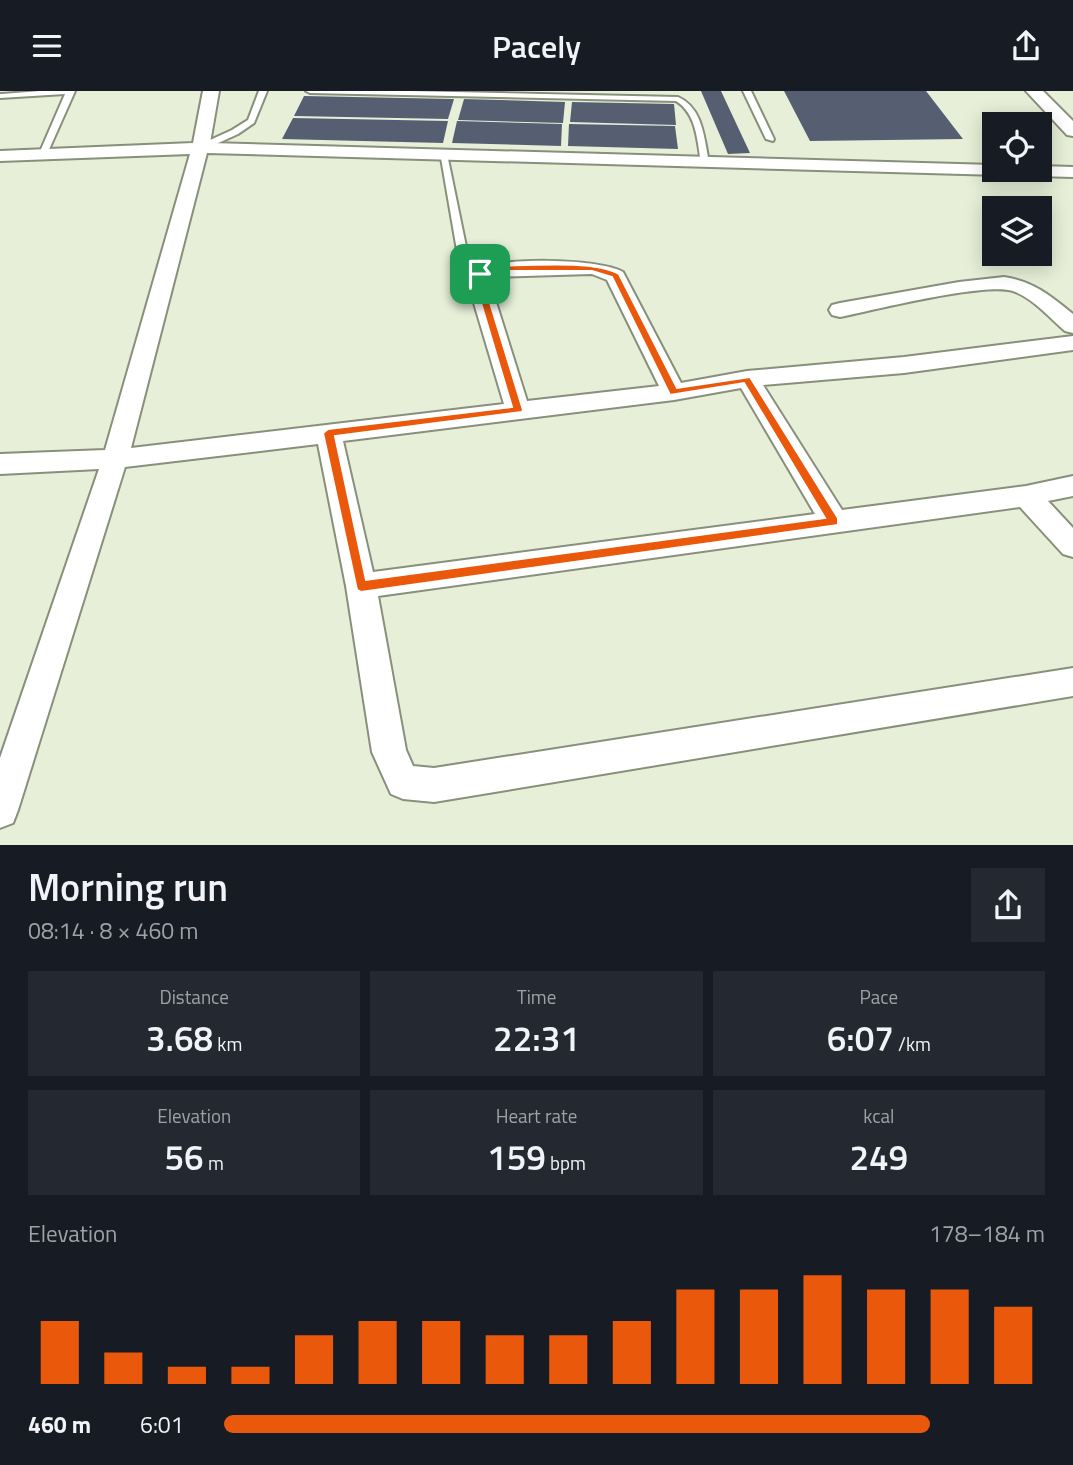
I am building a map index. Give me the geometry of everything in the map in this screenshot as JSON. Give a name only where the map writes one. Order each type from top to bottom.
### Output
[{"type":"street","points":[[0,810],[115,459],[200,148],[211,91]]},
{"type":"street","points":[[1034,91],[1073,131]]},
{"type":"street","points":[[1053,111],[1073,110]]},
{"type":"street","points":[[0,156],[200,148],[982,170]]},
{"type":"street","points":[[1052,171],[1071,172]]},
{"type":"street","points":[[518,410],[479,283],[480,274],[490,269],[592,268],[616,276],[674,392]]},
{"type":"street","points":[[840,310],[987,284],[1013,283],[1025,289],[1073,326]]},
{"type":"street","points":[[0,464],[115,459],[674,392],[747,379],[904,365],[1073,343]]},
{"type":"street","points":[[747,379],[834,521]]},
{"type":"street","points":[[328,433],[361,586],[389,752],[403,782],[434,785],[1073,682]]},
{"type":"street","points":[[361,586],[1026,495],[1073,486]]},
{"type":"street","points":[[1026,495],[1073,546]]},
{"type":"lane","points":[[2,96],[70,91],[43,154]]},
{"type":"lane","points":[[200,148],[236,132],[251,121],[263,91]]},
{"type":"lane","points":[[310,91],[678,99],[693,110],[705,162]]},
{"type":"lane","points":[[747,91],[770,139]]},
{"type":"lane","points":[[443,154],[464,262],[480,274]]},
{"type":"building","points":[[701,91],[721,91],[750,153],[728,154]]},
{"type":"building","points":[[784,91],[926,91],[963,139],[810,141]]},
{"type":"building","points":[[304,96],[454,99],[448,119],[294,116]]},
{"type":"building","points":[[464,99],[565,102],[563,123],[458,120]]},
{"type":"building","points":[[572,102],[674,104],[676,125],[570,122]]},
{"type":"building","points":[[293,118],[448,121],[443,143],[282,139]]},
{"type":"building","points":[[457,121],[562,124],[561,146],[452,143]]},
{"type":"building","points":[[569,124],[675,126],[678,149],[568,146]]},
{"type":"route","points":[[592,268],[616,276],[674,392],[747,379],[834,521],[361,586],[328,433],[518,410],[479,283],[480,274],[490,269],[592,268]]}]
